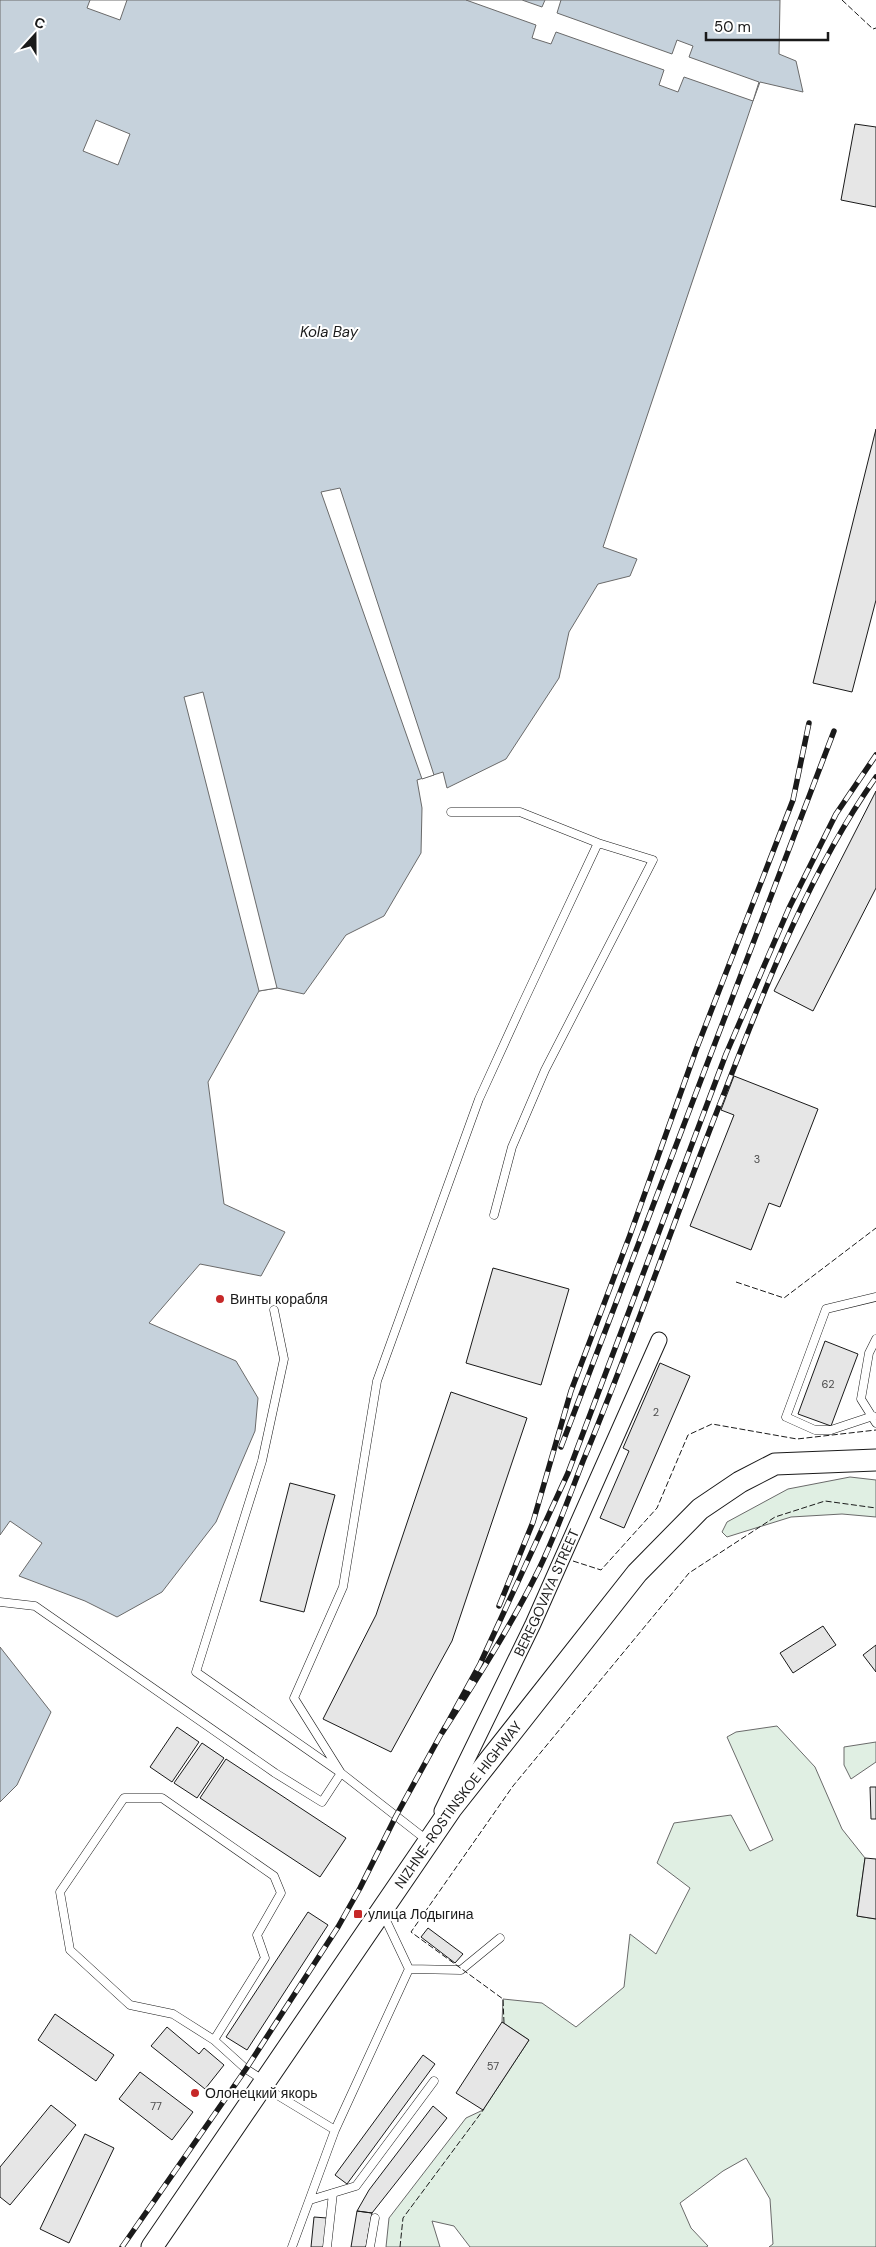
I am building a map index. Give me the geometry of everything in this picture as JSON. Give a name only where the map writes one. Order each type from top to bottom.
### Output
[{"type":"street","name":"BEREGOVAYA STREET","points":[[429,1842],[444,1807],[533,1624],[659,1340]]},
{"type":"street","name":"NIZHNE-ROSTINSKOE HIGHWAY","points":[[152,2247],[429,1842],[500,1745],[637,1573],[700,1509],[740,1482],[775,1464],[876,1460]]},
{"type":"lane","points":[[451,812],[520,812],[598,842],[653,860],[545,1070],[512,1147],[494,1215]]},
{"type":"lane","points":[[341,1773],[294,1698],[343,1587],[377,1381],[479,1100],[598,842]]},
{"type":"lane","points":[[876,1297],[826,1309],[786,1417],[815,1430],[831,1430],[875,1420],[860,1399],[869,1353],[876,1339]]},
{"type":"lane","points":[[274,1310],[284,1359],[262,1461],[196,1672],[341,1773],[429,1842]]},
{"type":"lane","points":[[0,1602],[35,1606],[275,1773],[322,1802],[341,1773]]},
{"type":"lane","points":[[214,2040],[265,1958],[257,1935],[281,1893],[278,1884],[274,1876],[162,1798],[124,1798],[60,1892],[70,1950],[130,2005],[173,2014],[214,2040],[263,2083],[335,2130]]},
{"type":"lane","points":[[381,1910],[409,1969]]},
{"type":"lane","points":[[409,1969],[461,1970],[500,1938]]},
{"type":"lane","points":[[292,2247],[335,2130],[409,1969]]},
{"type":"lane","points":[[310,2200],[356,2186],[434,2081]]},
{"type":"lane","points":[[327,2247],[334,2192]]},
{"type":"lane","points":[[370,2247],[376,2218]]},
{"type":"green space","points":[[850,1477],[876,1480],[876,1517],[842,1514],[791,1517],[727,1537],[722,1532],[727,1522],[788,1489]]},
{"type":"green space","points":[[777,1726],[815,1767],[842,1829],[865,1858],[857,1916],[876,1919],[876,2247],[769,2247],[773,2244],[770,2199],[746,2158],[723,2171],[680,2203],[691,2228],[708,2246],[706,2247],[470,2247],[454,2226],[432,2221],[440,2247],[386,2247],[389,2218],[466,2118],[483,2110],[529,2040],[502,2022],[503,1999],[542,2003],[576,2027],[624,1987],[630,1934],[656,1954],[690,1888],[657,1863],[674,1823],[731,1815],[750,1851],[773,1840],[727,1737],[736,1732]]},
{"type":"green space","points":[[876,1742],[876,1762],[851,1779],[844,1765],[844,1747]]},
{"type":"water","name":"Kola Bay","points":[[0,0],[780,0],[779,54],[796,61],[803,92],[760,82],[753,101],[603,547],[637,559],[630,576],[598,584],[569,632],[559,678],[506,759],[447,788],[443,772],[417,780],[422,808],[421,853],[384,916],[346,935],[304,994],[277,988],[259,991],[208,1082],[224,1204],[285,1232],[261,1276],[200,1264],[149,1323],[236,1361],[258,1398],[255,1431],[216,1522],[162,1592],[117,1617],[85,1601],[19,1576],[42,1543],[10,1521],[0,1535]]},
{"type":"water","points":[[0,1647],[51,1712],[17,1785],[0,1802]]},
{"type":"pier","points":[[90,0],[127,0],[120,20],[87,8]]},
{"type":"pier","points":[[466,0],[522,0],[542,7],[545,0],[561,0],[557,13],[672,54],[677,40],[693,46],[689,57],[759,82],[753,101],[684,77],[678,92],[659,85],[664,70],[556,32],[551,44],[532,38],[536,25]]},
{"type":"pier","points":[[96,120],[130,134],[118,165],[83,151]]},
{"type":"pier","points":[[340,488],[434,775],[422,779],[321,492]]},
{"type":"pier","points":[[203,692],[277,988],[259,991],[184,697]]},
{"type":"building","points":[[855,124],[876,127],[876,207],[841,200]]},
{"type":"building","points":[[876,429],[876,600],[852,692],[813,683]]},
{"type":"building","points":[[876,791],[876,888],[813,1011],[774,991]]},
{"type":"building","points":[[734,1076],[818,1109],[780,1207],[769,1203],[751,1250],[690,1226],[734,1115],[721,1110]]},
{"type":"building","points":[[493,1268],[569,1289],[541,1385],[466,1363]]},
{"type":"building","points":[[825,1341],[858,1354],[831,1426],[798,1414]]},
{"type":"building","points":[[660,1363],[690,1376],[624,1528],[600,1518],[629,1451],[623,1448]]},
{"type":"building","points":[[451,1392],[527,1418],[452,1641],[391,1752],[323,1719],[376,1615]]},
{"type":"building","points":[[290,1483],[335,1495],[304,1612],[260,1601]]},
{"type":"building","points":[[823,1626],[836,1645],[793,1673],[780,1653]]},
{"type":"building","points":[[876,1645],[876,1672],[863,1655]]},
{"type":"building","points":[[177,1727],[199,1742],[172,1782],[150,1767]]},
{"type":"building","points":[[202,1743],[224,1758],[197,1798],[174,1783]]},
{"type":"building","points":[[226,1759],[346,1838],[320,1877],[200,1798]]},
{"type":"building","points":[[870,1787],[876,1787],[876,1819],[871,1819]]},
{"type":"building","points":[[865,1858],[876,1859],[876,1919],[857,1916]]},
{"type":"building","points":[[308,1912],[328,1925],[247,2050],[226,2037]]},
{"type":"building","points":[[428,1928],[463,1954],[455,1963],[421,1937]]},
{"type":"building","points":[[55,2014],[114,2055],[96,2081],[38,2040]]},
{"type":"building","points":[[502,2022],[529,2040],[483,2110],[456,2093]]},
{"type":"building","points":[[167,2027],[199,2054],[204,2048],[224,2065],[205,2089],[151,2046]]},
{"type":"building","points":[[423,2055],[435,2064],[347,2184],[335,2175]]},
{"type":"building","points":[[140,2072],[193,2112],[172,2140],[119,2099]]},
{"type":"building","points":[[51,2105],[76,2125],[10,2205],[0,2197],[0,2167]]},
{"type":"building","points":[[433,2106],[447,2118],[372,2213],[357,2211],[369,2190]]},
{"type":"building","points":[[85,2134],[114,2148],[69,2243],[40,2229]]},
{"type":"building","points":[[357,2211],[372,2213],[366,2247],[351,2247]]},
{"type":"building","points":[[314,2217],[327,2218],[324,2247],[311,2247]]},
{"type":"railway","points":[[499,1606],[533,1522],[571,1391],[630,1235],[696,1050],[793,800],[809,723]]},
{"type":"railway","points":[[561,1447],[834,731]]},
{"type":"railway","points":[[876,755],[836,814],[789,908],[726,1054],[568,1473],[480,1664],[442,1733],[505,1632],[545,1556],[620,1369],[707,1137],[774,969],[791,929],[830,851],[876,777]]},
{"type":"railway","points":[[122,2247],[246,2069],[338,1927],[445,1727]]},
{"type":"fence","points":[[842,0],[873,29],[876,28]]},
{"type":"fence","points":[[736,1282],[784,1298],[876,1228]]},
{"type":"fence","points":[[573,1561],[601,1570],[657,1508],[688,1435],[712,1424],[797,1439],[876,1430]]},
{"type":"fence","points":[[504,2023],[503,1999],[411,1932],[513,1786],[689,1573],[775,1517],[825,1501],[876,1508]]},
{"type":"fence","points":[[400,2247],[403,2218],[484,2109]]},
{"type":"place","name":"Винты корабля","points":[[220,1299]]},
{"type":"place","name":"улица Лодыгина","points":[[358,1914]]},
{"type":"place","name":"Олонецкий якорь","points":[[195,2093]]}]
